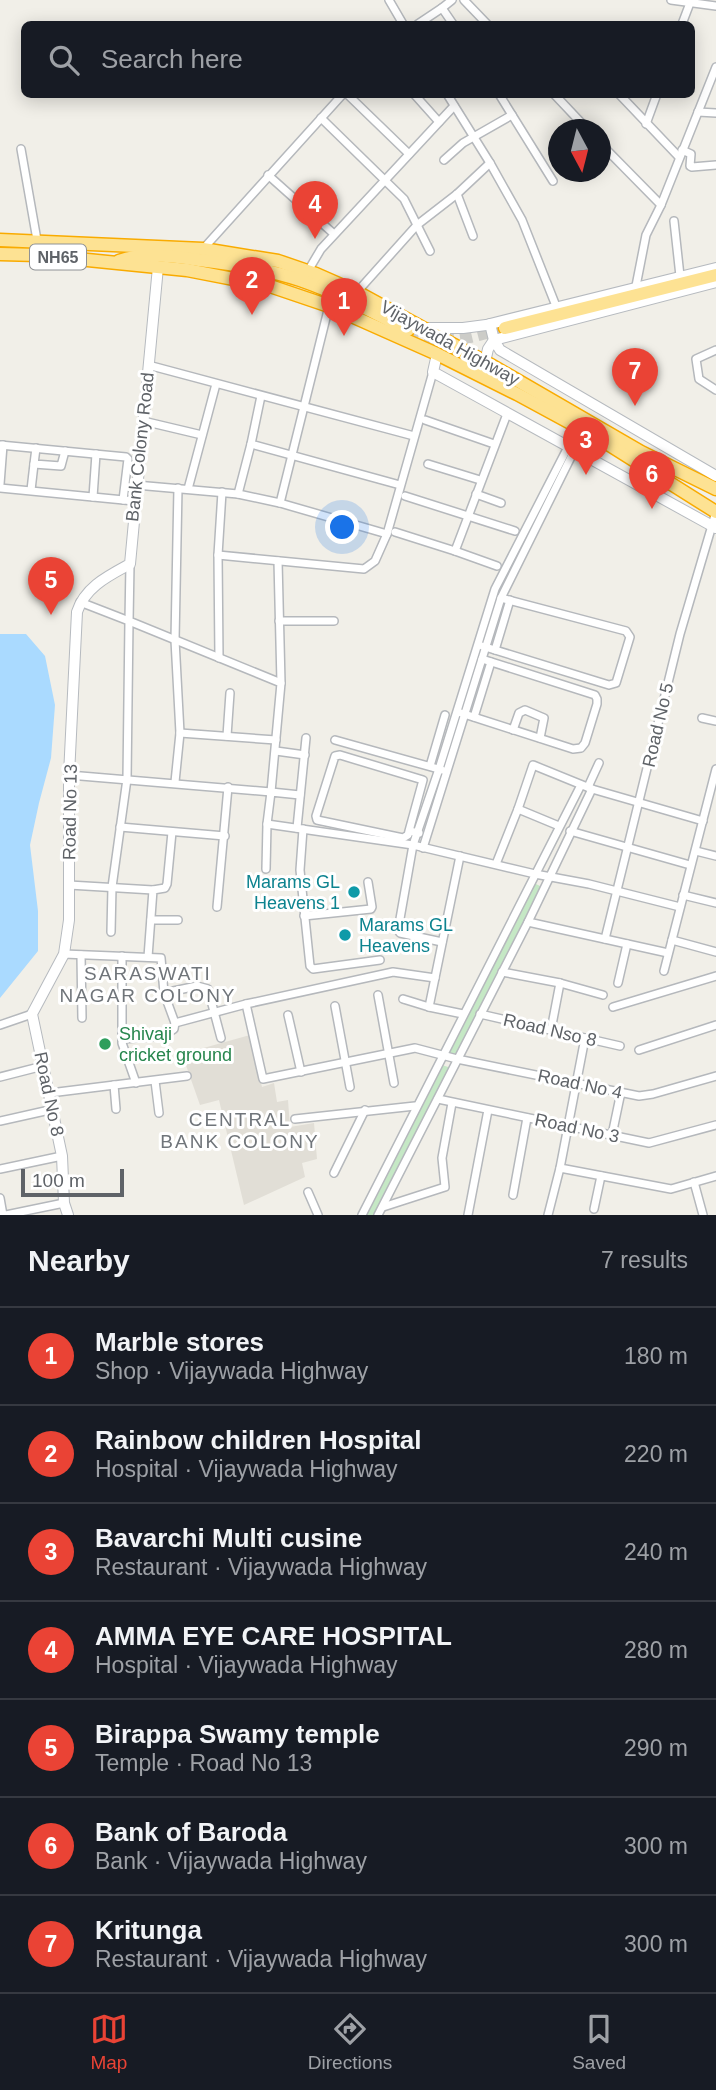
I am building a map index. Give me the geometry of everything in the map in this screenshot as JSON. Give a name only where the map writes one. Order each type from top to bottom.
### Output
[{"type":"highway","name":"Vijaywada Highway","points":[[0,240],[202,249],[278,261],[308,271],[357,292],[641,452],[716,489]]},
{"type":"highway","name":"Vijaywada Highway","points":[[0,254],[38,255],[197,272],[264,285],[329,306],[443,357],[517,394],[600,439],[716,512]]},
{"type":"highway","points":[[115,263],[144,255],[189,258],[265,271],[300,281],[342,298],[408,330]]},
{"type":"highway","points":[[505,328],[716,275]]},
{"type":"street","points":[[388,0],[402,21]]},
{"type":"street","points":[[422,21],[452,0]]},
{"type":"street","points":[[464,0],[484,21]]},
{"type":"street","points":[[671,0],[716,6]]},
{"type":"street","points":[[683,21],[690,3]]},
{"type":"street","points":[[442,8],[451,21]]},
{"type":"street","points":[[636,286],[646,236],[716,67]]},
{"type":"street","points":[[202,249],[341,98]]},
{"type":"street","points":[[349,98],[409,153]]},
{"type":"street","points":[[419,98],[430,108],[439,122]]},
{"type":"street","points":[[449,98],[522,220],[556,306]]},
{"type":"street","points":[[501,98],[548,173]]},
{"type":"street","points":[[558,98],[578,119]]},
{"type":"street","points":[[623,98],[646,124],[691,154],[690,166],[716,165]]},
{"type":"street","points":[[646,124],[656,98]]},
{"type":"street","points":[[308,271],[334,234],[454,106]]},
{"type":"street","points":[[698,113],[716,113]]},
{"type":"street","points":[[444,160],[463,143],[512,115]]},
{"type":"street","points":[[321,118],[404,199],[430,251]]},
{"type":"street","points":[[682,149],[694,145]]},
{"type":"street","points":[[21,149],[37,240]]},
{"type":"street","points":[[611,154],[660,205]]},
{"type":"street","points":[[357,292],[417,225],[457,194],[490,163]]},
{"type":"street","points":[[268,175],[334,234]]},
{"type":"street","points":[[457,194],[473,236]]},
{"type":"street","points":[[674,221],[680,276]]},
{"type":"street","name":"Bank Colony Road","points":[[130,564],[158,267]]},
{"type":"street","points":[[423,328],[463,328],[490,324],[716,268]]},
{"type":"street","points":[[485,362],[488,349],[494,340],[716,282]]},
{"type":"street","points":[[280,503],[329,306]]},
{"type":"street","points":[[490,324],[500,351],[716,477]]},
{"type":"street","points":[[716,350],[696,359],[701,382],[716,390]]},
{"type":"street","points":[[218,555],[363,569],[375,561],[387,534],[433,372],[443,357]]},
{"type":"street","points":[[148,365],[414,436]]},
{"type":"street","points":[[433,372],[713,526]]},
{"type":"street","points":[[188,489],[216,384]]},
{"type":"street","points":[[238,494],[261,396]]},
{"type":"street","points":[[455,551],[507,414]]},
{"type":"street","points":[[425,420],[494,444]]},
{"type":"street","points":[[143,421],[202,435]]},
{"type":"street","points":[[251,444],[400,485]]},
{"type":"street","points":[[123,500],[128,459],[1,445],[0,486],[93,498],[134,501]]},
{"type":"street","points":[[423,848],[443,770],[503,582],[572,447]]},
{"type":"street","points":[[32,490],[36,448]]},
{"type":"street","points":[[34,464],[61,466],[65,451]]},
{"type":"street","points":[[93,498],[96,454]]},
{"type":"street","points":[[428,464],[480,480]]},
{"type":"street","points":[[136,485],[238,494],[280,503],[387,534]]},
{"type":"street","points":[[175,782],[180,733],[175,640],[178,488]]},
{"type":"street","points":[[219,658],[218,555],[222,492]]},
{"type":"street","points":[[476,494],[501,503]]},
{"type":"street","points":[[405,496],[515,531]]},
{"type":"street","name":"Road No 5","points":[[605,939],[680,634],[716,512]]},
{"type":"street","points":[[395,532],[497,566]]},
{"type":"street","points":[[266,869],[267,824],[281,683],[278,561]]},
{"type":"street","points":[[130,564],[102,580],[80,602],[281,683]]},
{"type":"street","points":[[111,932],[112,887],[127,779],[130,564]]},
{"type":"street","points":[[461,713],[482,659],[481,646],[501,598],[503,582]]},
{"type":"street","points":[[481,646],[608,685],[616,683],[630,637],[626,631],[501,598]]},
{"type":"street","points":[[495,650],[510,600]]},
{"type":"street","name":"Road No 13","points":[[32,1014],[64,954],[69,919],[69,775],[77,612],[80,602]]},
{"type":"street","points":[[279,621],[334,621]]},
{"type":"street","points":[[461,713],[573,749],[582,748],[585,743],[597,699],[595,695],[482,659]]},
{"type":"street","points":[[474,718],[491,662]]},
{"type":"street","points":[[227,736],[230,692]]},
{"type":"street","points":[[513,730],[519,713],[525,710],[544,718],[540,738]]},
{"type":"street","points":[[430,766],[445,715]]},
{"type":"street","points":[[702,718],[716,721]]},
{"type":"street","points":[[180,733],[276,740]]},
{"type":"street","points":[[306,738],[300,795],[300,870],[311,968],[380,960]]},
{"type":"street","points":[[335,740],[443,770]]},
{"type":"street","points":[[276,751],[304,755]]},
{"type":"street","points":[[416,823],[423,780],[340,755],[335,756],[317,820],[403,838],[413,832],[426,835]]},
{"type":"street","points":[[378,1215],[528,922],[599,763]]},
{"type":"street","points":[[496,863],[533,765],[587,787],[703,821]]},
{"type":"street","points":[[664,971],[716,769]]},
{"type":"street","points":[[442,942],[400,933],[398,930],[413,832],[443,770]]},
{"type":"street","points":[[69,775],[175,782],[300,795]]},
{"type":"street","points":[[362,1215],[559,826],[587,787]]},
{"type":"street","points":[[217,906],[228,788]]},
{"type":"street","points":[[707,807],[716,810]]},
{"type":"street","points":[[518,809],[559,826]]},
{"type":"street","points":[[267,824],[413,845],[680,907]]},
{"type":"street","points":[[120,827],[225,836]]},
{"type":"street","points":[[570,831],[690,865]]},
{"type":"street","points":[[69,885],[160,890],[167,884],[172,832]]},
{"type":"street","points":[[696,851],[716,856]]},
{"type":"street","points":[[429,1007],[460,856]]},
{"type":"street","points":[[304,916],[370,909],[372,907],[368,882]]},
{"type":"street","points":[[148,957],[153,890]]},
{"type":"street","points":[[683,894],[716,902]]},
{"type":"street","points":[[151,919],[178,920]]},
{"type":"street","points":[[528,922],[668,953]]},
{"type":"street","points":[[672,940],[716,952]]},
{"type":"street","points":[[618,983],[627,944]]},
{"type":"street","points":[[64,954],[161,958],[164,993],[175,1023],[170,1033],[163,1036],[122,1039]]},
{"type":"street","points":[[80,955],[82,1018]]},
{"type":"street","points":[[122,956],[122,1039],[136,1083]]},
{"type":"street","points":[[175,1023],[246,1004],[393,972],[435,978]]},
{"type":"street","points":[[502,972],[560,983],[603,995]]},
{"type":"street","points":[[613,1007],[716,976]]},
{"type":"street","points":[[551,1030],[560,983]]},
{"type":"street","points":[[164,993],[202,986],[210,993],[221,1038]]},
{"type":"street","points":[[378,995],[394,1083]]},
{"type":"street","points":[[403,999],[463,1014]]},
{"type":"street","name":"Road No 4","points":[[246,1004],[263,1079],[415,1048],[639,1096],[716,1076]]},
{"type":"street","points":[[335,1006],[350,1087]]},
{"type":"street","points":[[0,1025],[32,1014]]},
{"type":"street","name":"Road No 8","points":[[32,1014],[54,1109],[62,1156],[64,1203],[68,1215]]},
{"type":"street","name":"Road Nso 8","points":[[480,1014],[620,1046]]},
{"type":"street","points":[[288,1015],[301,1072]]},
{"type":"street","points":[[639,1050],[716,1025]]},
{"type":"street","points":[[548,1215],[560,1168],[585,1038]]},
{"type":"street","points":[[0,1077],[43,1066]]},
{"type":"street","points":[[50,1093],[187,1076]]},
{"type":"street","points":[[155,1081],[159,1113]]},
{"type":"street","points":[[114,1086],[116,1109]]},
{"type":"street","points":[[612,1135],[621,1092]]},
{"type":"street","name":"Road No 3","points":[[438,1099],[649,1143],[716,1125]]},
{"type":"street","points":[[383,1207],[444,1187],[442,1158],[452,1103]]},
{"type":"street","points":[[295,1119],[415,1107]]},
{"type":"street","points":[[0,1121],[54,1109]]},
{"type":"street","points":[[334,1173],[365,1110]]},
{"type":"street","points":[[468,1215],[488,1110]]},
{"type":"street","points":[[513,1195],[527,1118]]},
{"type":"street","points":[[0,1169],[62,1156]]},
{"type":"street","points":[[560,1168],[671,1189],[716,1176]]},
{"type":"street","points":[[594,1209],[601,1176]]},
{"type":"street","points":[[694,1182],[703,1215]]},
{"type":"street","points":[[308,1192],[318,1215]]},
{"type":"street","points":[[0,1198],[5,1215],[64,1203]]},
{"type":"shaded area","points":[[250,1035],[262,1087],[274,1083],[277,1102],[288,1100],[290,1127],[314,1123],[317,1159],[302,1163],[305,1177],[244,1205],[219,1100],[200,1105],[182,1054]]},
{"type":"green space","points":[[532,886],[540,886],[540,890],[455,1056],[448,1052]]},
{"type":"green space","points":[[442,1065],[449,1070],[375,1215],[365,1215]]},
{"type":"water","points":[[0,634],[26,634],[45,656],[55,705],[51,758],[30,845],[38,911],[38,951],[0,998]]},
{"type":"tunnel","points":[[408,330],[421,336],[445,340],[468,338],[505,328]]},
{"type":"place","name":"AMMA EYE CARE HOSPITAL","points":[[315,239]]},
{"type":"place","name":"Rainbow children Hospital","points":[[252,315]]},
{"type":"place","name":"Marble stores","points":[[344,336]]},
{"type":"place","name":"Kritunga","points":[[635,406]]},
{"type":"place","name":"Bavarchi Multi cusine","points":[[586,475]]},
{"type":"place","name":"Bank of Baroda","points":[[652,509]]},
{"type":"place","name":"Birappa Swamy temple","points":[[51,615]]},
{"type":"place","name":"Marams GL Heavens 1","points":[[354,892]]},
{"type":"place","name":"Marams GL Heavens","points":[[345,935]]},
{"type":"place","name":"Shivaji cricket ground","points":[[105,1044]]},
{"type":"district","name":"SARASWATI NAGAR COLONY","points":[[148,984]]},
{"type":"district","name":"CENTRAL BANK COLONY","points":[[240,1130]]}]
